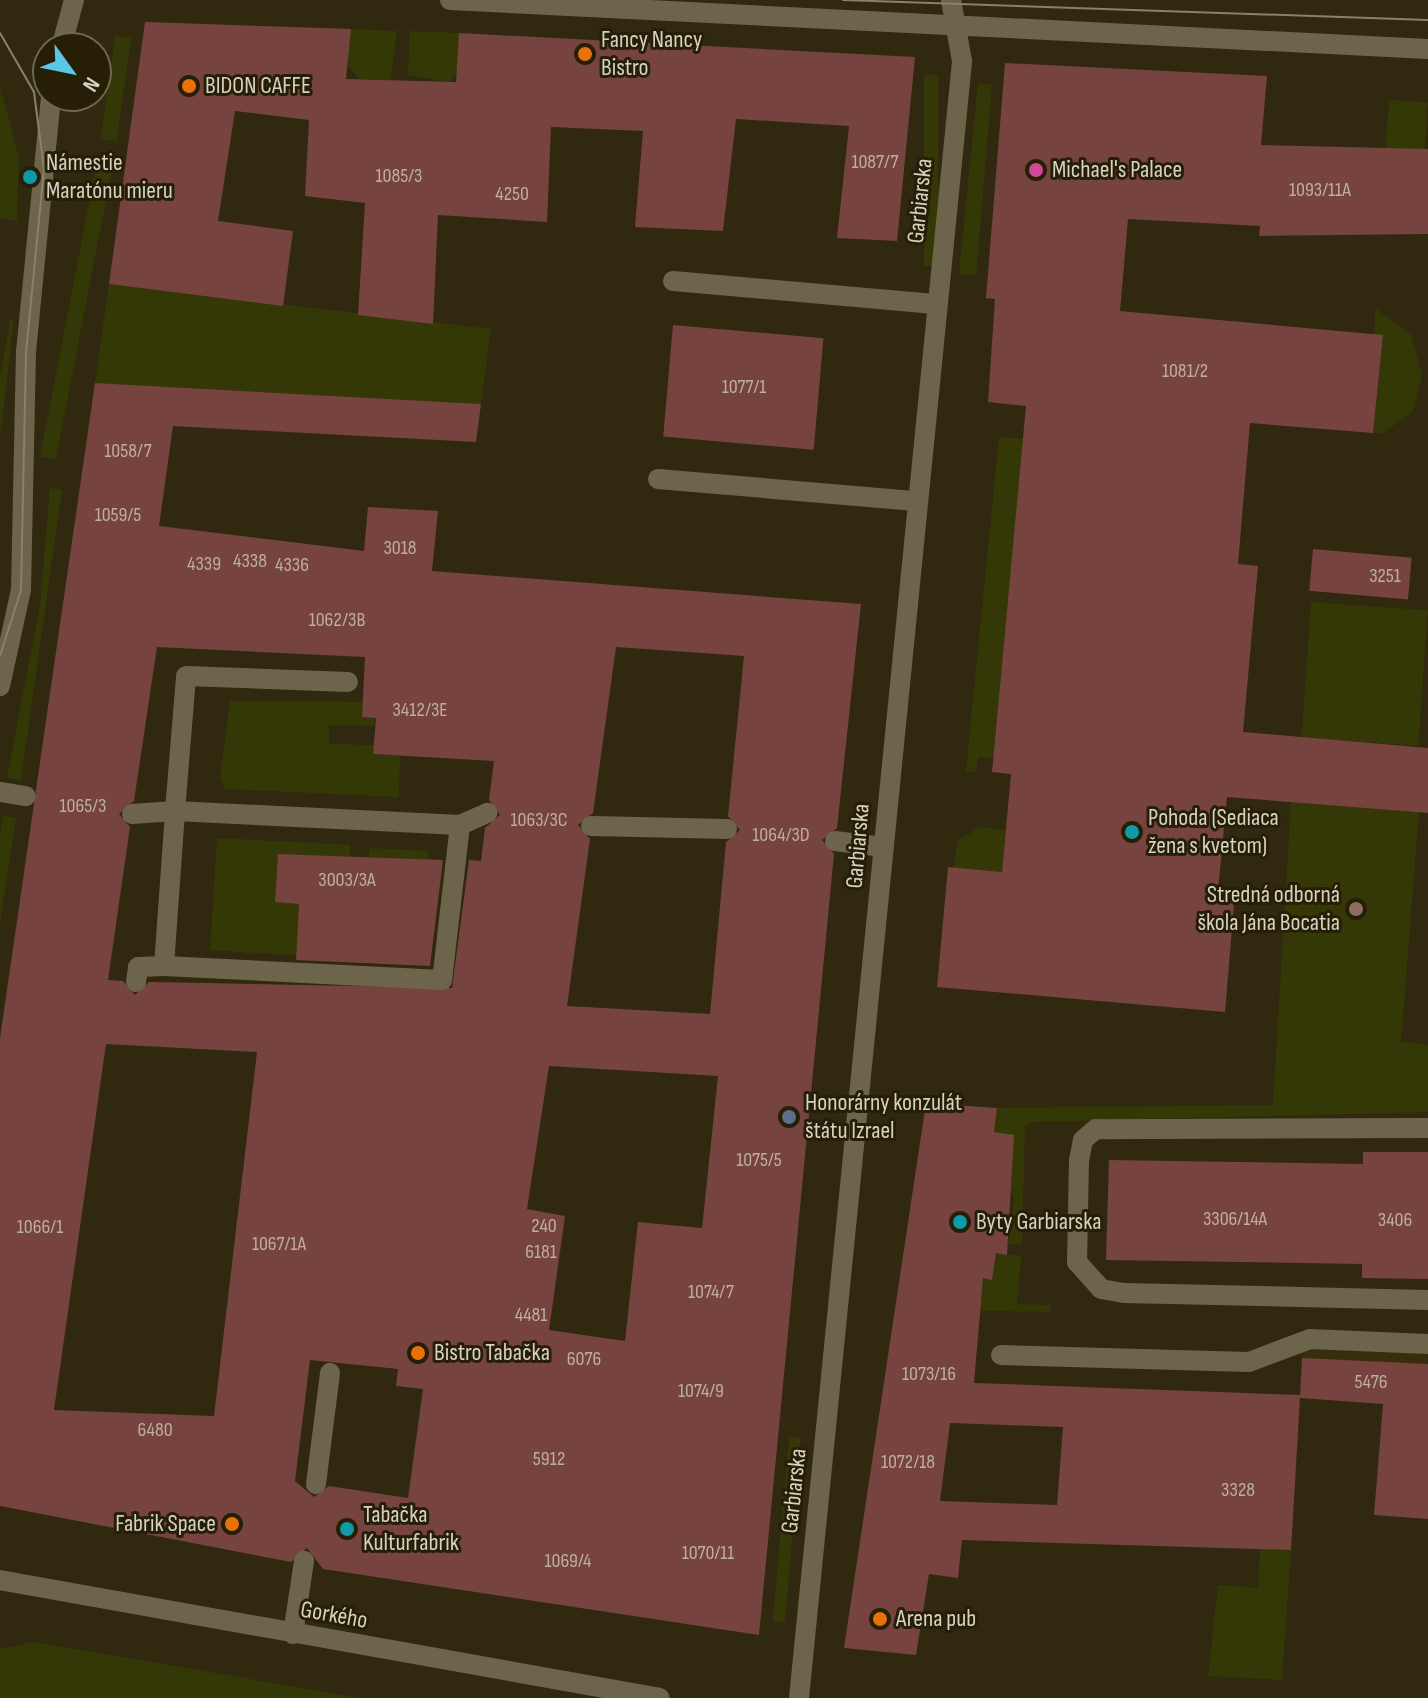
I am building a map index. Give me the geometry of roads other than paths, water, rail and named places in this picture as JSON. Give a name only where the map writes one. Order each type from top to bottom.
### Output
[{"type":"street","points":[[65,32],[74,0]]},
{"type":"street","points":[[450,0],[1428,49]]},
{"type":"street","name":"Garbiarska","points":[[799,1698],[935,304],[962,61],[951,0]]},
{"type":"street","points":[[0,686],[21,590],[26,352],[49,112]]},
{"type":"street","points":[[673,281],[935,304]]},
{"type":"street","points":[[658,479],[916,501]]},
{"type":"street","points":[[164,966],[186,676],[348,682]]},
{"type":"street","points":[[0,792],[26,796]]},
{"type":"street","points":[[132,814],[175,811],[460,825],[487,813]]},
{"type":"street","points":[[136,982],[138,967],[164,966],[442,980],[460,825]]},
{"type":"street","points":[[591,826],[727,829]]},
{"type":"street","points":[[835,841],[884,847]]},
{"type":"street","points":[[1428,1128],[1096,1129],[1083,1140],[1079,1160],[1077,1262],[1101,1289],[1124,1293],[1428,1300]]},
{"type":"street","points":[[1001,1355],[1249,1362],[1310,1339],[1428,1344]]},
{"type":"street","points":[[316,1484],[330,1373]]},
{"type":"street","points":[[293,1634],[304,1561]]},
{"type":"street","name":"Gorkého","points":[[0,1580],[660,1698]]},
{"type":"tram line","points":[[843,0],[1428,20]]},
{"type":"tram line","points":[[0,33],[34,92],[44,169],[26,352],[21,590],[0,656]]},
{"type":"place","name":"Fancy Nancy Bistro","points":[[585,54]]},
{"type":"place","name":"BIDON CAFFE","points":[[189,86]]},
{"type":"place","name":"Michael's Palace","points":[[1036,170]]},
{"type":"place","name":"Námestie Maratónu mieru","points":[[30,177]]},
{"type":"place","name":"Pohoda (Sediaca žena s kvetom)","points":[[1132,832]]},
{"type":"place","name":"Stredná odborná škola Jána Bocatia","points":[[1356,909]]},
{"type":"place","name":"Honorárny konzulát štátu Izrael","points":[[789,1117]]},
{"type":"place","name":"Byty Garbiarska","points":[[960,1222]]},
{"type":"place","name":"Bistro Tabačka","points":[[418,1353]]},
{"type":"place","name":"Fabrik Space","points":[[232,1524]]},
{"type":"place","name":"Tabačka Kulturfabrik","points":[[347,1529]]},
{"type":"place","name":"Arena pub","points":[[880,1619]]}]
